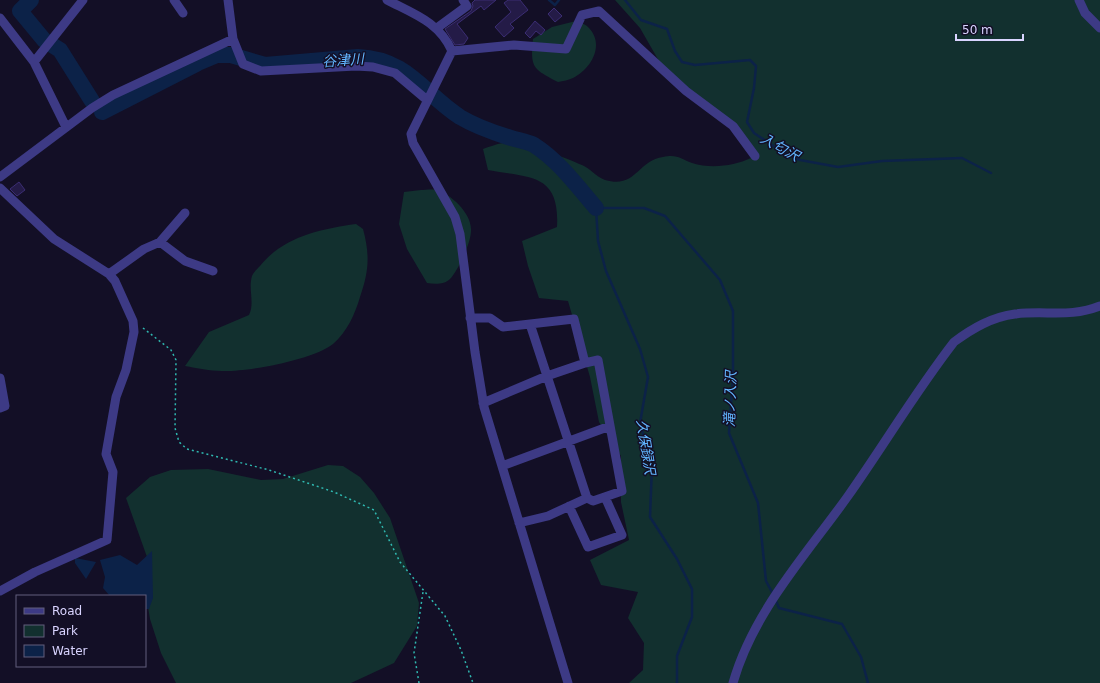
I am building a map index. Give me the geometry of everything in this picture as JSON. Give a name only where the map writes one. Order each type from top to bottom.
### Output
[{"type":"street","points":[[34,62],[83,0]]},
{"type":"street","points":[[174,0],[183,12]]},
{"type":"street","points":[[228,0],[233,39],[243,64],[261,71],[373,66],[395,73],[427,100]]},
{"type":"street","points":[[387,0],[437,28],[446,38],[452,51]]},
{"type":"street","points":[[437,28],[466,6],[463,0]]},
{"type":"street","points":[[1080,0],[1085,13],[1100,28]]},
{"type":"street","points":[[452,51],[514,45],[566,49],[582,15],[599,11],[686,91],[734,126],[755,156]]},
{"type":"street","points":[[0,18],[34,62],[66,127]]},
{"type":"street","points":[[0,177],[92,108],[113,95],[233,39]]},
{"type":"street","points":[[452,51],[411,134],[413,143],[455,217],[460,234],[470,318],[483,403],[568,683]]},
{"type":"street","points":[[0,188],[54,239],[109,274],[115,281],[133,321],[134,332],[128,363],[116,397],[106,454],[113,472],[107,540],[35,572],[0,591]]},
{"type":"street","points":[[109,274],[144,248],[160,242],[185,213]]},
{"type":"street","points":[[160,242],[185,262],[213,271]]},
{"type":"street","points":[[733,683],[760,618],[849,495],[954,342],[990,320],[1015,314],[1059,314],[1086,312],[1100,306]]},
{"type":"street","points":[[470,318],[490,318],[503,327],[574,319],[585,363]]},
{"type":"street","points":[[483,403],[547,376],[598,360],[622,491],[593,501],[587,498],[547,376],[530,324]]},
{"type":"street","points":[[0,378],[5,406],[0,408]]},
{"type":"street","points":[[502,466],[568,440],[610,426]]},
{"type":"street","points":[[570,506],[588,547],[622,535],[605,497]]},
{"type":"street","points":[[519,523],[548,516],[587,498]]},
{"type":"path","points":[[133,321],[171,350],[176,360],[175,428],[179,442],[187,448],[269,470],[334,492],[374,510],[400,562],[423,592],[445,616],[461,650],[473,683]]},
{"type":"path","points":[[419,683],[414,653],[423,592]]},
{"type":"green space","points":[[615,0],[1100,0],[1100,683],[629,683],[643,670],[644,643],[628,618],[638,592],[601,585],[590,560],[629,540],[621,502],[621,456],[599,422],[590,377],[568,301],[539,298],[528,266],[522,241],[557,227],[557,209],[553,196],[548,187],[539,181],[529,177],[488,170],[483,149],[503,143],[520,144],[554,154],[585,166],[602,179],[615,182],[630,178],[647,164],[654,160],[668,156],[679,157],[692,163],[707,166],[730,165],[751,158],[734,130],[667,75],[640,28]]},
{"type":"green space","points":[[576,21],[588,27],[594,35],[596,49],[594,56],[580,74],[571,79],[558,82],[543,74],[535,66],[532,56],[533,39],[552,27]]},
{"type":"green space","points":[[436,190],[454,200],[464,211],[470,223],[471,234],[464,256],[457,270],[450,279],[442,283],[427,283],[407,249],[399,224],[404,192]]},
{"type":"green space","points":[[356,224],[363,229],[368,255],[367,271],[363,288],[353,316],[342,334],[333,344],[324,350],[296,360],[263,367],[222,371],[185,366],[209,332],[249,315],[251,310],[252,276],[269,256],[291,241],[303,236]]},
{"type":"green space","points":[[328,465],[343,466],[360,477],[374,493],[390,518],[419,603],[417,626],[394,663],[351,683],[176,683],[161,653],[150,619],[146,595],[147,557],[126,498],[150,477],[171,470],[208,469],[261,480],[283,479]]},
{"type":"water","points":[[152,551],[153,598],[149,609],[146,609],[146,595],[109,595],[103,588],[105,577],[100,560],[120,555],[137,565]]},
{"type":"water","points":[[75,558],[96,562],[86,579],[75,563]]},
{"type":"building","points":[[475,0],[496,0],[484,10],[481,6],[457,24],[468,38],[464,44],[455,45],[445,29],[471,11],[473,6],[472,3]]},
{"type":"building","points":[[508,0],[520,0],[528,10],[510,24],[514,28],[504,37],[495,27],[511,12],[504,3]]},
{"type":"building","points":[[554,8],[562,16],[555,22],[548,14]]},
{"type":"building","points":[[535,21],[545,30],[541,35],[536,31],[530,38],[525,33]]},
{"type":"building","points":[[19,182],[25,190],[17,196],[10,189]]},
{"type":"waterway","name":"谷津川","points":[[31,0],[20,11],[44,40],[60,50],[92,101]]},
{"type":"waterway","name":"入匂沢","points":[[549,0],[555,5],[559,0]]},
{"type":"waterway","name":"入匂沢","points":[[625,0],[641,20],[667,29],[675,51],[682,62],[695,65],[750,60],[756,66],[754,88],[747,122],[754,133],[781,151],[800,160],[838,167],[882,161],[962,158],[991,173]]},
{"type":"waterway","name":"谷津川","points":[[102,112],[198,63],[217,55],[231,55],[265,65],[358,57],[375,59],[390,64],[414,79],[447,108],[460,117],[490,131],[528,142],[543,151],[560,166],[596,208]]},
{"type":"waterway","name":"久保録沢","points":[[677,683],[677,656],[692,617],[692,589],[677,559],[650,517],[652,466],[640,423],[648,377],[640,349],[606,271],[598,241],[596,208],[644,208],[665,216],[720,280],[733,311],[733,375],[729,433],[758,503],[766,581],[773,594]]},
{"type":"waterway","name":"滝ノ入沢","points":[[776,601],[779,608],[842,624],[861,657],[868,683]]}]
